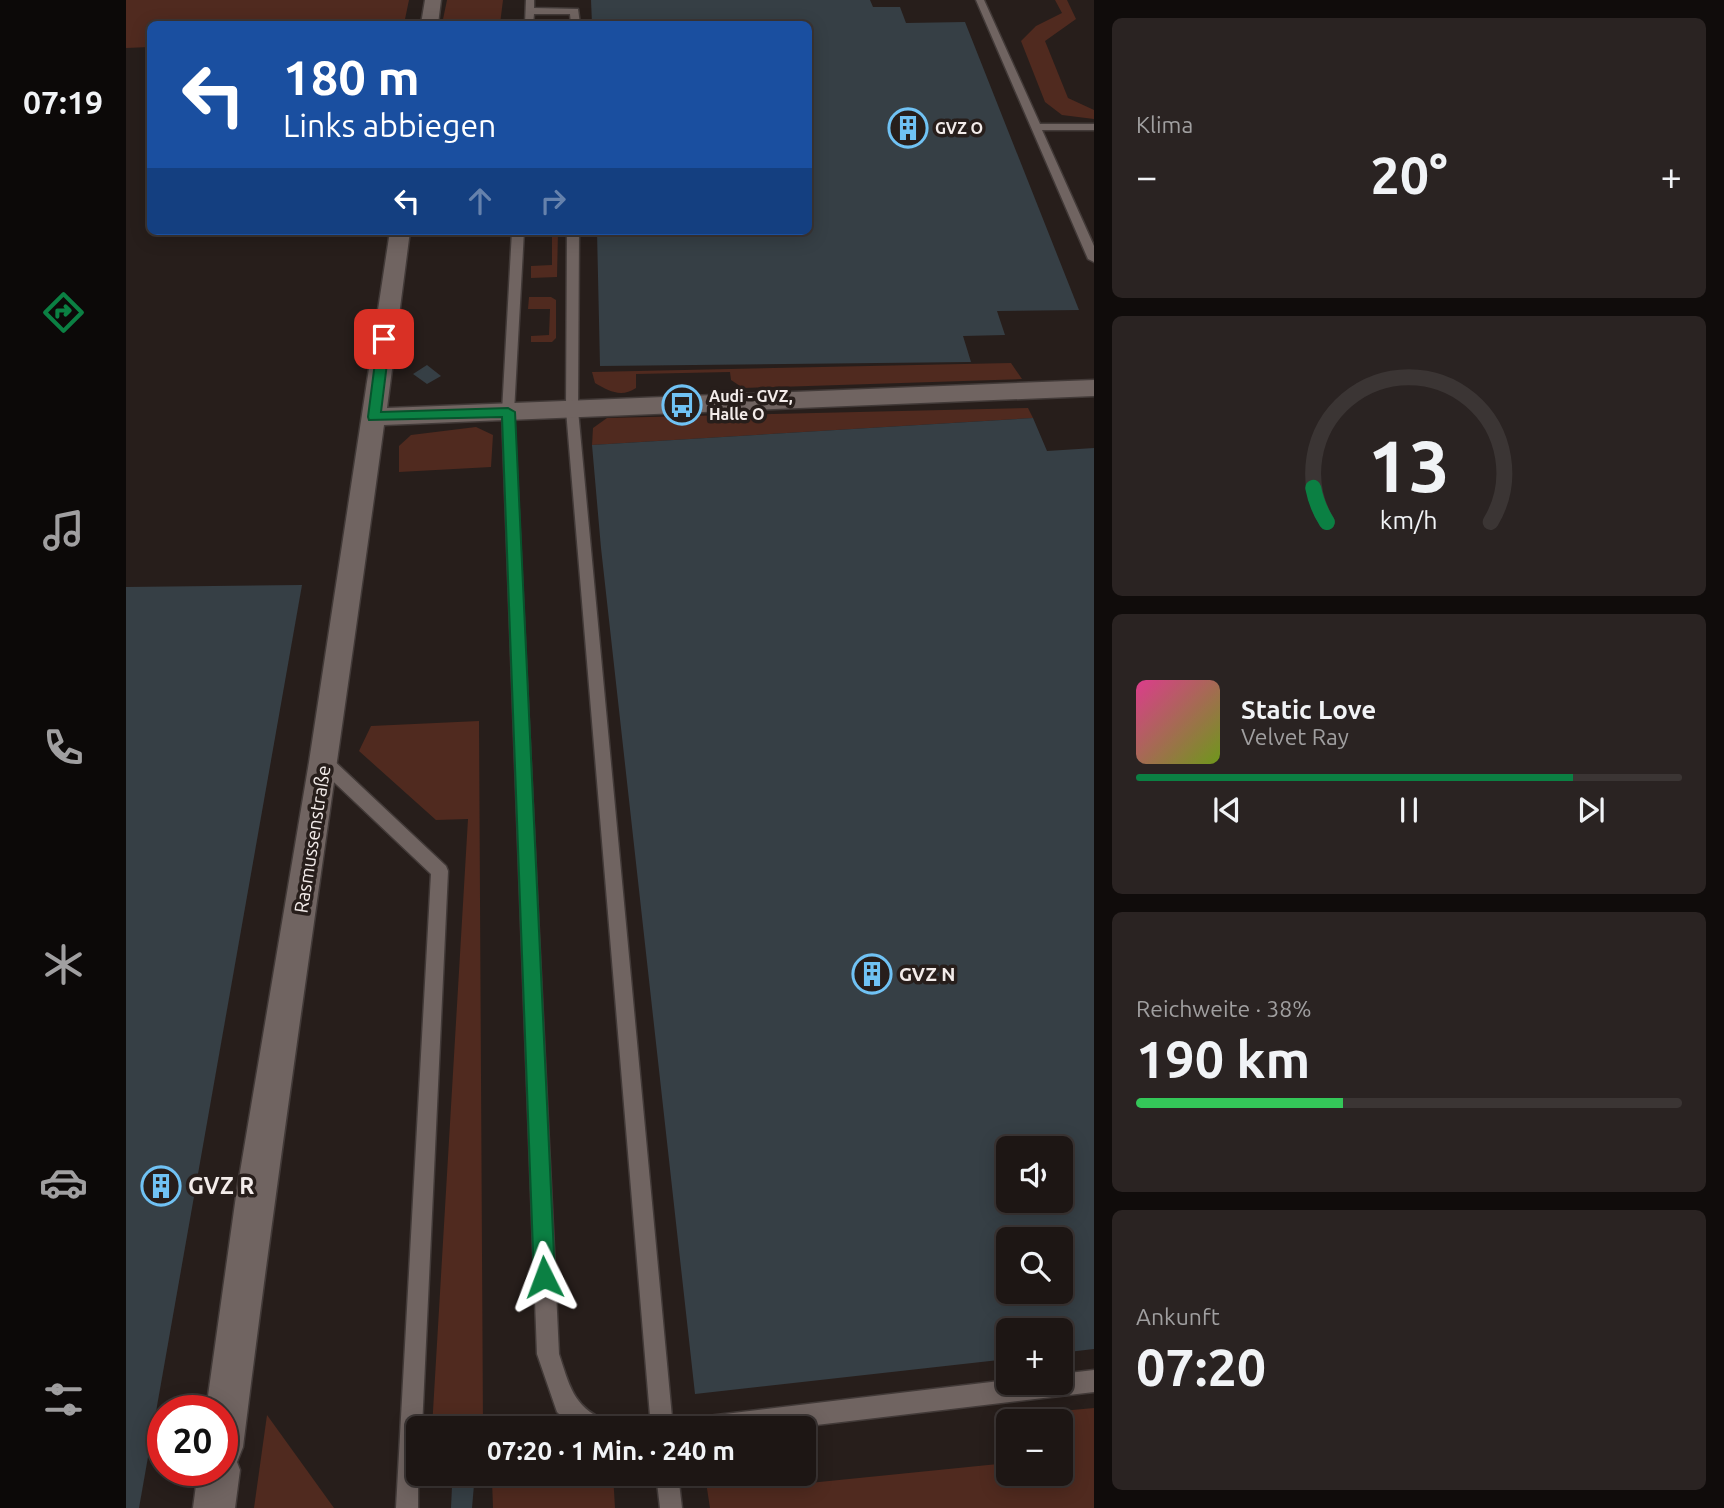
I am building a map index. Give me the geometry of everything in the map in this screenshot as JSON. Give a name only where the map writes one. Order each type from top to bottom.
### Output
[{"type":"street","points":[[430,21],[433,0]]},
{"type":"street","name":"Rasmussenstraße","points":[[229,1395],[255,1196],[324,761],[399,235]]},
{"type":"street","points":[[374,417],[1094,388]]},
{"type":"street","points":[[214,1508],[217,1486]]},
{"type":"lane","points":[[528,21],[530,0]]},
{"type":"lane","points":[[980,0],[1094,259]]},
{"type":"lane","points":[[529,11],[575,11],[575,21]]},
{"type":"lane","points":[[1038,127],[1094,127]]},
{"type":"lane","points":[[518,235],[508,412],[548,1354],[565,1404],[578,1416]]},
{"type":"lane","points":[[573,235],[572,410],[661,1416]]},
{"type":"lane","points":[[324,761],[440,871],[407,1508]]},
{"type":"lane","points":[[801,1416],[1094,1381]]},
{"type":"lane","points":[[668,1486],[671,1508]]},
{"type":"shaded area","points":[[126,0],[409,0],[405,21],[147,21],[147,47],[126,48]]},
{"type":"shaded area","points":[[447,0],[503,0],[500,21],[443,21]]},
{"type":"shaded area","points":[[1055,0],[1067,0],[1076,19],[1045,41],[1068,98],[1094,110],[1094,119],[1062,115],[1045,102],[1021,41],[1036,26],[1062,13]]},
{"type":"shaded area","points":[[552,235],[558,235],[557,277],[531,278],[531,266],[552,265]]},
{"type":"shaded area","points":[[529,297],[551,297],[556,300],[556,338],[552,342],[531,342],[531,336],[549,335],[550,309],[528,309]]},
{"type":"shaded area","points":[[1011,363],[1022,379],[743,388],[731,380],[730,372],[636,374],[636,388],[625,393],[610,391],[595,383],[592,372]]},
{"type":"shaded area","points":[[1028,408],[1033,418],[592,445],[593,428],[607,418]]},
{"type":"shaded area","points":[[476,427],[493,435],[491,467],[399,472],[399,446],[411,435]]},
{"type":"shaded area","points":[[479,721],[483,1416],[433,1416],[468,819],[436,820],[359,751],[371,726]]},
{"type":"shaded area","points":[[1094,1408],[1094,1508],[710,1508],[707,1486],[816,1486],[816,1482],[996,1464],[996,1486],[1073,1486],[1073,1410]]},
{"type":"shaded area","points":[[267,1415],[334,1508],[254,1508]]},
{"type":"shaded area","points":[[492,1486],[614,1486],[615,1508],[493,1508]]},
{"type":"building","name":"GVZ O","points":[[591,0],[870,0],[873,7],[900,7],[906,23],[965,22],[1079,310],[997,311],[1005,335],[963,336],[971,362],[600,366],[597,235],[812,235],[812,21],[592,21]]},
{"type":"building","points":[[427,365],[441,376],[427,384],[413,374]]},
{"type":"building","name":"GVZ N","points":[[1033,418],[1047,451],[1094,448],[1094,1349],[1073,1351],[1073,1318],[996,1318],[996,1360],[695,1394],[601,548],[592,445]]},
{"type":"building","points":[[302,585],[159,1395],[147,1395],[147,1463],[139,1508],[126,1508],[126,587]]},
{"type":"building","points":[[452,1486],[474,1486],[472,1508],[451,1508]]},
{"type":"place","name":"GVZ O","points":[[908,128]]},
{"type":"place","name":"Audi - GVZ, Halle O","points":[[682,405]]},
{"type":"place","name":"GVZ N","points":[[872,974]]},
{"type":"place","name":"GVZ R","points":[[161,1186]]},
{"type":"route","points":[[384,339],[374,417],[508,412],[544,1277]]}]
